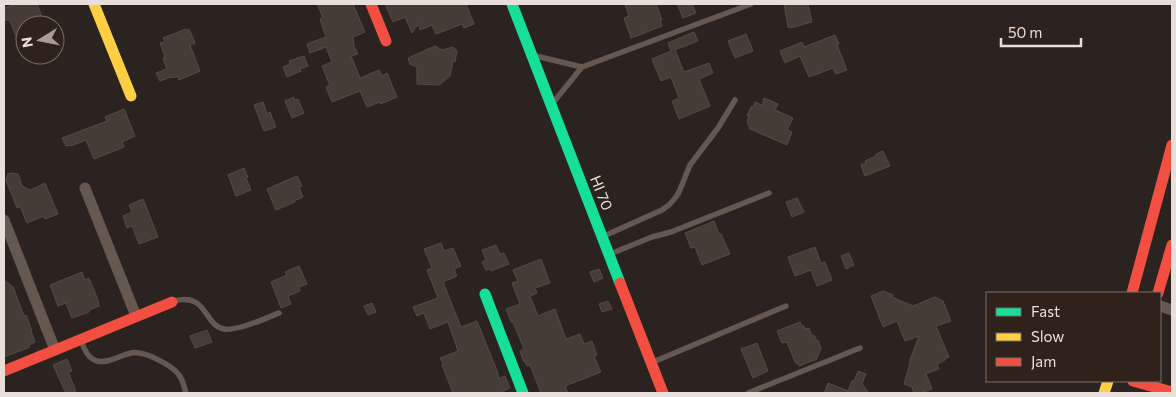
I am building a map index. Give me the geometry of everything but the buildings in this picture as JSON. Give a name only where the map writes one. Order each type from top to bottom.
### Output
[{"type":"street","points":[[94,4],[131,96]]},
{"type":"street","points":[[371,4],[386,41]]},
{"type":"street","name":"HI 70","points":[[512,4],[663,393]]},
{"type":"street","points":[[1132,292],[1172,145]]},
{"type":"street","points":[[85,188],[136,316]]},
{"type":"street","points":[[4,220],[55,350]]},
{"type":"street","points":[[1158,292],[1172,245]]},
{"type":"street","points":[[485,294],[523,393]]},
{"type":"street","points":[[4,371],[172,302]]},
{"type":"street","points":[[1137,382],[1172,392]]},
{"type":"lane","points":[[550,106],[582,67],[751,4]]},
{"type":"lane","points":[[531,55],[582,67]]},
{"type":"lane","points":[[602,237],[669,205],[679,192],[690,164],[718,128],[735,100]]},
{"type":"lane","points":[[610,254],[769,193]]},
{"type":"lane","points":[[172,302],[185,300],[198,303],[213,322],[223,329],[240,327],[279,313]]},
{"type":"lane","points":[[651,363],[786,306]]},
{"type":"lane","points":[[81,339],[87,354],[98,362],[133,352],[141,352],[150,356],[172,368],[178,374],[186,393]]},
{"type":"lane","points":[[748,393],[860,348]]},
{"type":"traffic: fast","points":[[512,4],[620,283]]},
{"type":"traffic: fast","points":[[485,294],[523,393]]},
{"type":"traffic: slow","points":[[94,4],[131,96]]},
{"type":"traffic: slow","points":[[1104,393],[1108,382]]},
{"type":"traffic: jam","points":[[371,4],[386,41]]},
{"type":"traffic: jam","points":[[1132,292],[1172,145]]},
{"type":"traffic: jam","points":[[1158,292],[1172,245]]},
{"type":"traffic: jam","points":[[620,283],[663,393]]},
{"type":"traffic: jam","points":[[4,371],[172,302]]},
{"type":"traffic: jam","points":[[1137,382],[1172,392]]}]
